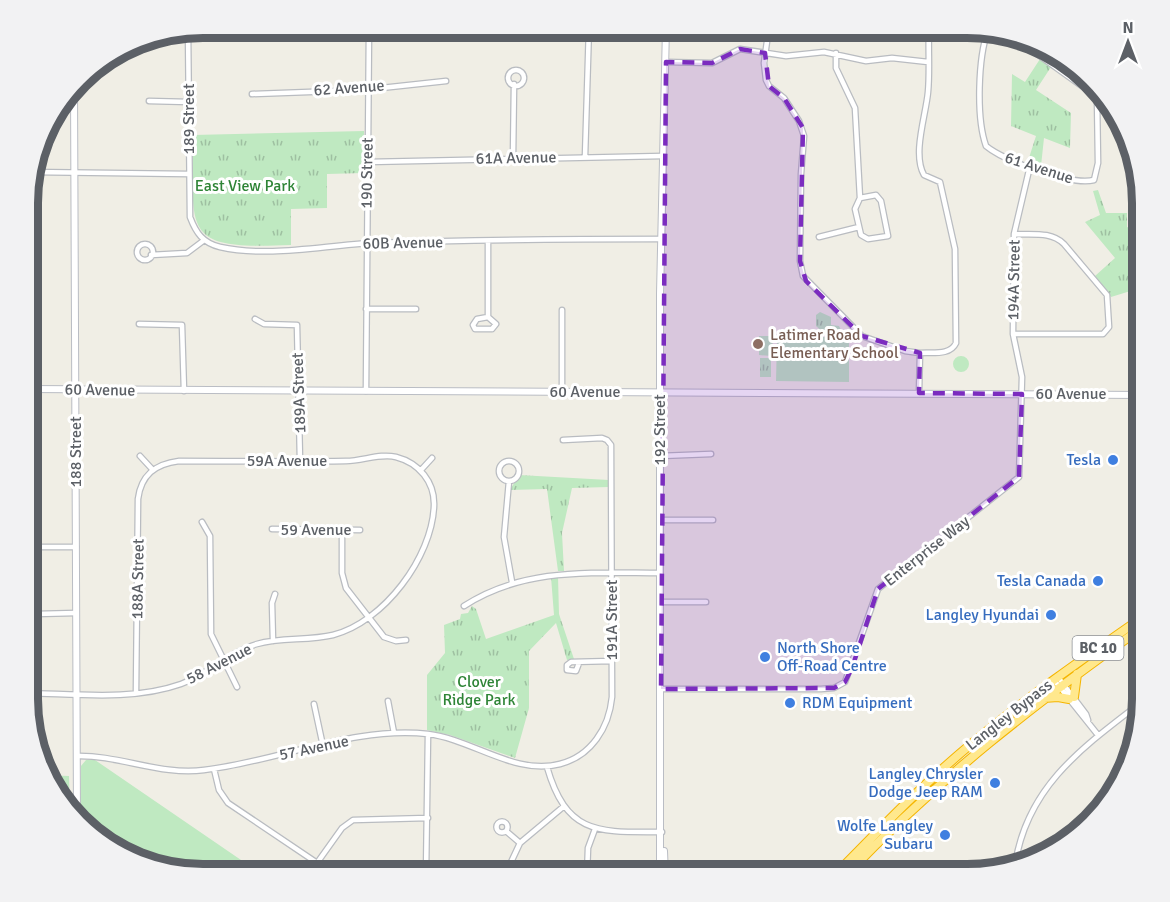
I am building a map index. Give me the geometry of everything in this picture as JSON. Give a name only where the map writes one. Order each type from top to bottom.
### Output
[{"type":"highway","name":"Langley Bypass","points":[[846,864],[946,765],[1132,625]]},
{"type":"highway","name":"Langley Bypass","points":[[857,864],[927,794],[1043,698],[1059,681],[1077,674],[1132,635]]},
{"type":"highway","points":[[1043,698],[1072,698],[1077,674]]},
{"type":"street","name":"190 Street","points":[[366,391],[369,38]]},
{"type":"street","points":[[585,157],[589,38]]},
{"type":"street","name":"192 Street","points":[[661,864],[660,391],[666,38]]},
{"type":"street","points":[[767,38],[765,53],[766,80],[790,106],[804,136],[801,163],[800,261],[803,276],[862,336],[905,351],[920,353],[945,352],[951,350],[956,343],[953,238],[940,182],[924,175],[922,170],[921,135],[928,93],[929,38]]},
{"type":"street","name":"189 Street","points":[[188,39],[190,217],[203,241]]},
{"type":"street","name":"61 Avenue","points":[[986,39],[982,56],[981,126],[986,146],[1003,156],[1084,182],[1094,180],[1098,163],[1098,103]]},
{"type":"street","points":[[666,62],[712,63],[740,49],[792,57],[817,52],[836,53],[866,61],[892,58],[928,62]]},
{"type":"street","points":[[836,53],[836,68],[855,108],[860,198],[855,209],[861,236],[868,239],[888,236],[881,201],[876,195],[860,198]]},
{"type":"street","name":"61 Avenue","points":[[1037,53],[1085,87]]},
{"type":"street","name":"62 Avenue","points":[[252,94],[368,89],[446,81]]},
{"type":"street","points":[[513,158],[514,84]]},
{"type":"street","name":"188 Street","points":[[74,100],[77,806]]},
{"type":"street","points":[[149,101],[189,102]]},
{"type":"street","name":"61A Avenue","points":[[368,162],[663,156]]},
{"type":"street","name":"194A Street","points":[[1022,394],[1020,364],[1013,334],[1014,234],[1030,166]]},
{"type":"street","points":[[41,172],[189,174]]},
{"type":"street","points":[[819,237],[859,227]]},
{"type":"street","points":[[1013,334],[1103,334],[1109,327],[1107,296],[1057,237],[1014,234]]},
{"type":"street","name":"60B Avenue","points":[[203,241],[221,247],[292,250],[367,243],[662,239]]},
{"type":"street","points":[[151,255],[187,253],[203,241]]},
{"type":"street","points":[[488,242],[488,317],[496,324],[492,329],[475,328],[472,325],[477,319],[488,317]]},
{"type":"street","points":[[366,309],[416,309]]},
{"type":"street","points":[[562,309],[562,392]]},
{"type":"street","name":"189A Street","points":[[255,319],[264,324],[297,325],[300,461]]},
{"type":"street","points":[[139,324],[182,325],[184,391]]},
{"type":"street","points":[[919,393],[920,353]]},
{"type":"street","name":"60 Avenue","points":[[37,389],[1132,395]]},
{"type":"street","name":"Enterprise Way","points":[[661,689],[821,689],[834,688],[845,682],[878,589],[1020,477],[1022,394]]},
{"type":"street","name":"191A Street","points":[[547,767],[579,756],[600,735],[612,703],[611,445],[607,440],[563,440]]},
{"type":"street","points":[[660,456],[711,454]]},
{"type":"street","points":[[140,456],[152,469]]},
{"type":"street","name":"59A Avenue","points":[[152,469],[178,461],[349,461],[393,456],[421,470]]},
{"type":"street","points":[[421,470],[432,458]]},
{"type":"street","points":[[509,461],[515,463],[518,472],[516,478],[508,481],[503,479],[499,472],[500,466],[509,461]]},
{"type":"street","name":"188A Street","points":[[136,693],[138,500],[144,480],[152,469]]},
{"type":"street","name":"58 Avenue","points":[[38,693],[136,693],[180,684],[250,646],[335,634],[367,617],[397,591],[417,563],[432,522],[432,491],[421,470]]},
{"type":"street","points":[[508,481],[504,537],[512,582]]},
{"type":"street","points":[[660,520],[713,520]]},
{"type":"street","points":[[202,522],[210,536],[211,634],[237,687]]},
{"type":"street","name":"59 Avenue","points":[[272,529],[360,530]]},
{"type":"street","points":[[342,531],[344,583],[384,637],[396,641],[406,639]]},
{"type":"street","points":[[38,547],[76,547]]},
{"type":"street","points":[[464,606],[512,582],[547,575],[660,573]]},
{"type":"street","points":[[273,641],[272,603],[274,594]]},
{"type":"street","points":[[661,602],[706,602]]},
{"type":"street","points":[[38,614],[76,613]]},
{"type":"street","points":[[579,663],[612,661]]},
{"type":"street","points":[[1059,681],[1098,735]]},
{"type":"street","points":[[388,701],[394,733]]},
{"type":"street","points":[[314,704],[323,746]]},
{"type":"street","points":[[1017,857],[1026,825],[1040,797],[1064,765],[1132,709]]},
{"type":"street","name":"57 Avenue","points":[[77,756],[115,759],[191,771],[214,769],[394,733],[428,734],[516,762],[547,767]]},
{"type":"street","points":[[426,864],[428,734]]},
{"type":"street","points":[[547,767],[563,807],[580,821],[595,829],[622,833],[662,832]]},
{"type":"street","points":[[214,769],[219,790],[228,803],[317,863],[342,828],[353,820],[428,818]]},
{"type":"street","points":[[510,864],[520,843],[563,807]]},
{"type":"street","points":[[587,864],[588,848],[595,829]]},
{"type":"street","points":[[506,831],[520,843]]},
{"type":"street","name":"192 Street","points":[[662,832],[664,864]]},
{"type":"highlighted area","points":[[740,49],[765,53],[769,86],[784,98],[803,128],[800,261],[806,281],[862,336],[920,353],[919,393],[1022,394],[1019,477],[878,589],[852,668],[845,682],[834,688],[661,689],[666,62],[712,63]]},
{"type":"green space","points":[[1040,59],[1051,67],[1036,90],[1071,113],[1070,148],[1044,138],[1041,166],[1028,161],[1036,136],[1011,126],[1012,74],[1025,82]]},
{"type":"green space","name":"East View Park","points":[[364,131],[364,173],[327,174],[327,208],[291,209],[291,245],[229,244],[211,238],[200,229],[195,214],[193,194],[193,135]]},
{"type":"green space","points":[[1098,190],[1106,213],[1127,213],[1127,227],[1132,229],[1132,291],[1111,297],[1095,276],[1115,258],[1085,222],[1100,215],[1093,191]]},
{"type":"green space","points":[[820,312],[831,317],[831,325],[839,326],[841,330],[839,334],[825,334],[816,326],[816,315]]},
{"type":"green space","points":[[759,336],[773,336],[772,356],[759,355]]},
{"type":"green space","points":[[777,337],[849,337],[849,382],[776,381]]},
{"type":"green space","points":[[961,356],[969,364],[961,372],[953,364]]},
{"type":"green space","points":[[760,358],[771,358],[771,377],[760,377]]},
{"type":"green space","points":[[519,475],[609,480],[609,487],[572,488],[562,533],[564,571],[558,571],[547,489],[510,490]]},
{"type":"green space","name":"Clover Ridge Park","points":[[558,576],[559,614],[574,659],[567,660],[556,623],[529,651],[529,708],[515,758],[450,735],[427,730],[427,675],[445,653],[444,625],[460,619],[461,614],[468,613],[472,606],[476,609],[486,639],[554,615],[551,577]]},
{"type":"green space","points":[[86,760],[95,760],[247,864],[192,864],[171,861],[150,856],[120,842],[102,830],[81,810],[81,766]]},
{"type":"green space","points":[[57,775],[69,776],[70,797]]},
{"type":"place","name":"Latimer Road Elementary School","points":[[758,344]]},
{"type":"place","name":"Tesla","points":[[1113,460]]},
{"type":"place","name":"Tesla Canada","points":[[1098,581]]},
{"type":"place","name":"Langley Hyundai","points":[[1051,615]]},
{"type":"place","name":"North Shore Off-Road Centre","points":[[765,657]]},
{"type":"place","name":"RDM Equipment","points":[[790,703]]},
{"type":"place","name":"Langley Chrysler Dodge Jeep RAM","points":[[995,783]]},
{"type":"place","name":"Wolfe Langley Subaru","points":[[945,835]]}]
